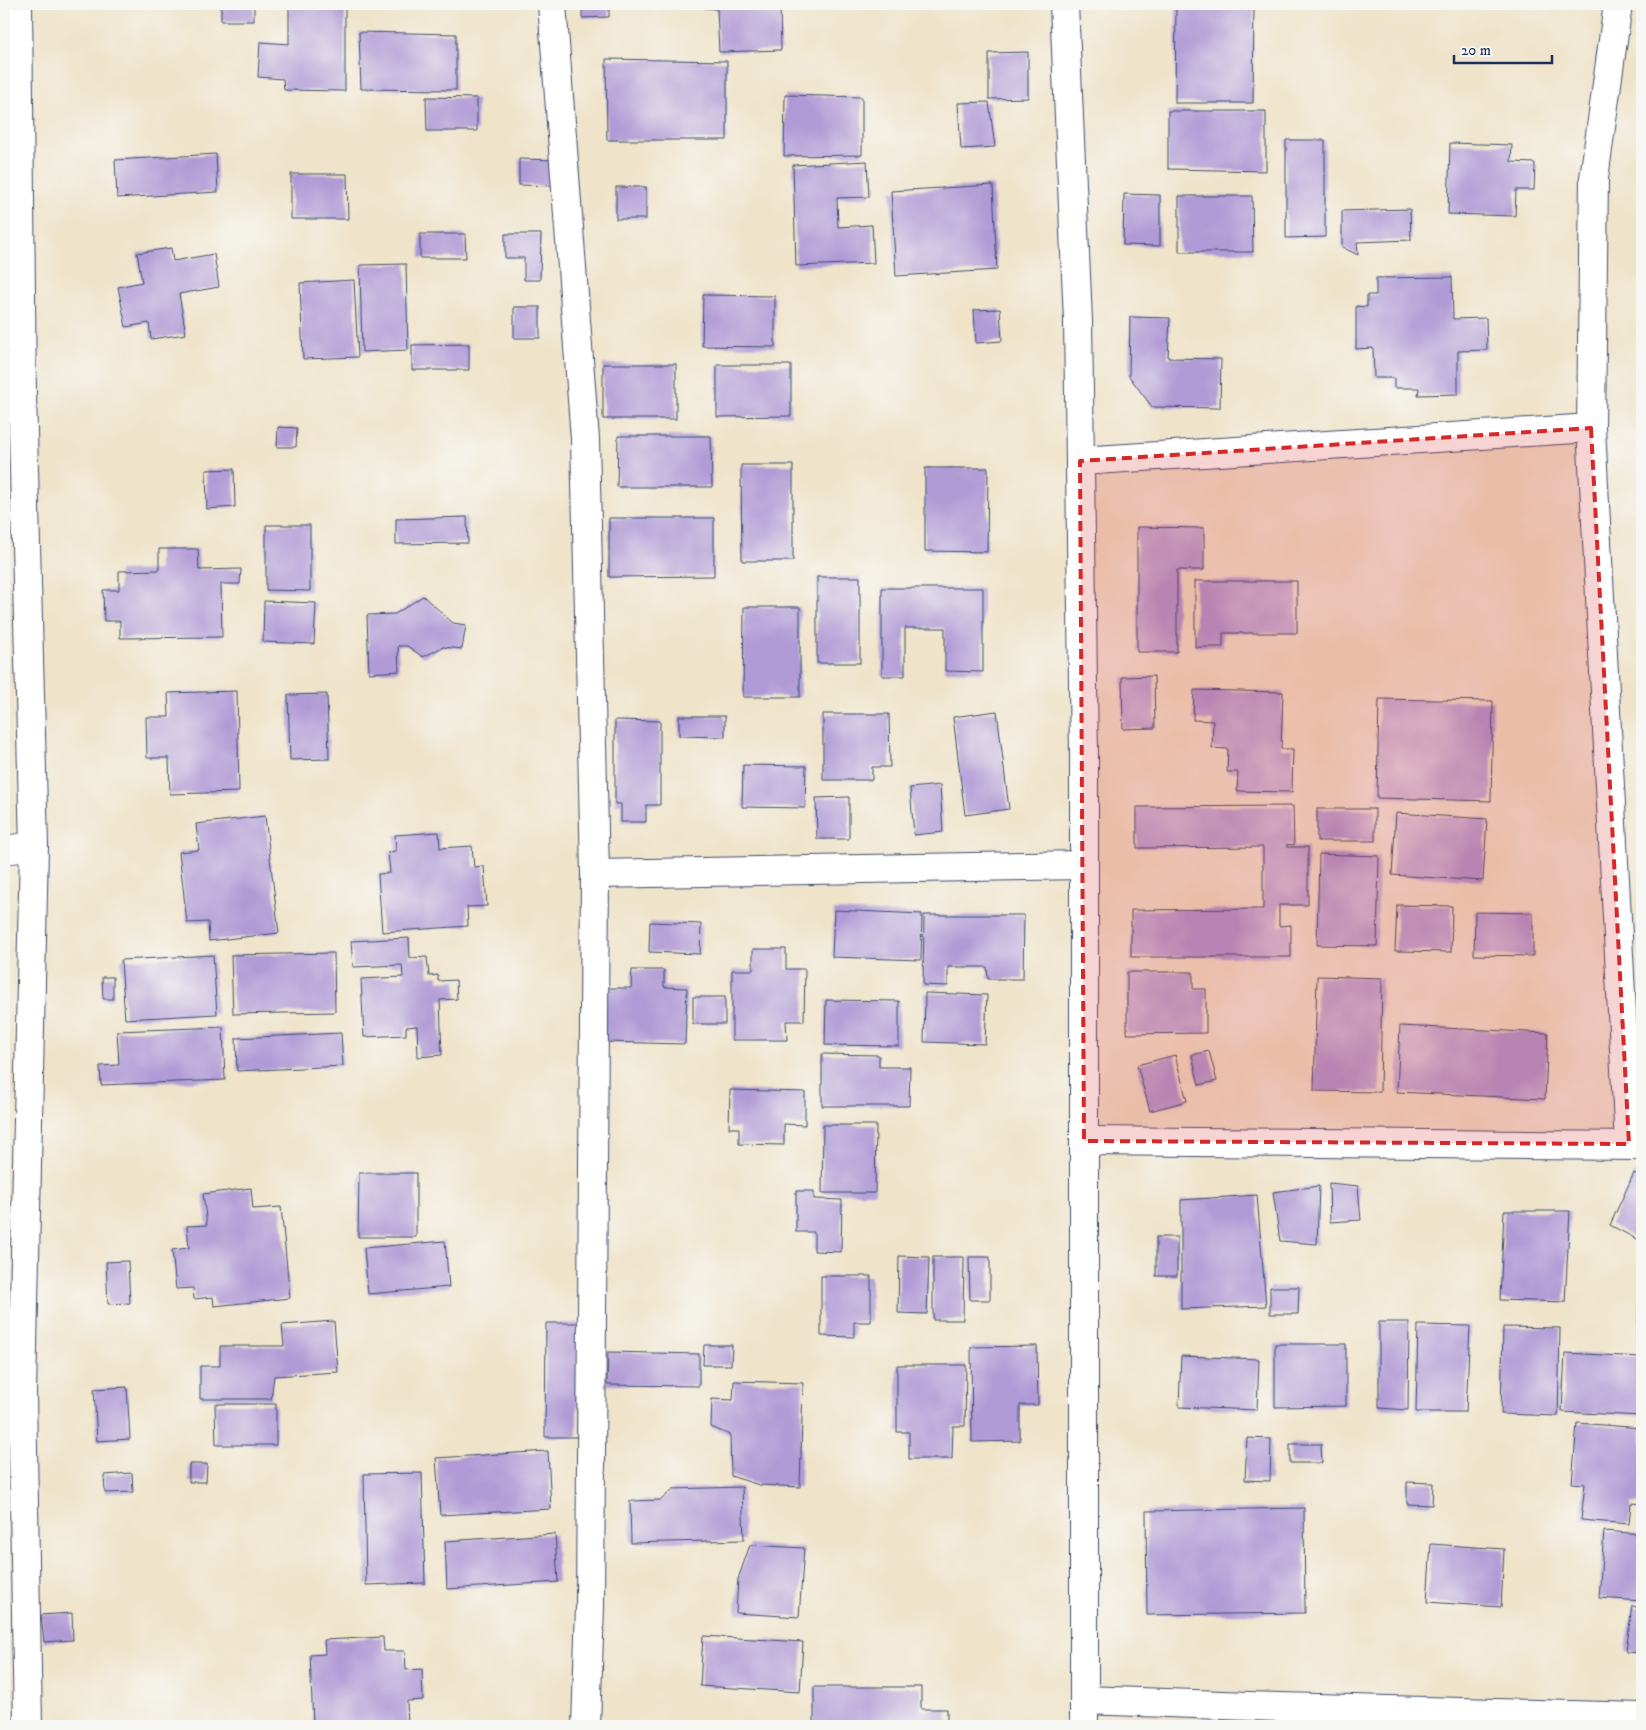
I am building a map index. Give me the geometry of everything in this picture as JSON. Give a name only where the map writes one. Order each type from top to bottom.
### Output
[{"type":"street","points":[[18,4],[13,395],[34,846],[22,1394],[28,1726]]},
{"type":"street","points":[[552,4],[585,439],[596,874],[590,1578],[586,1726]]},
{"type":"street","points":[[1064,4],[1078,320],[1084,756],[1084,1713],[1281,1707],[1632,1720]]},
{"type":"street","points":[[1084,1141],[1636,1145],[1591,428],[1594,178],[1618,4]]},
{"type":"street","points":[[1080,461],[1591,428]]},
{"type":"street","points":[[4,850],[34,846]]},
{"type":"street","points":[[596,874],[1084,865]]},
{"type":"highlighted area","points":[[1591,428],[1629,1144],[1084,1141],[1080,461]]},
{"type":"building","points":[[221,4],[254,4],[254,21],[221,21]]},
{"type":"building","points":[[289,4],[345,4],[345,91],[284,90],[283,79],[258,77],[260,42],[289,44]]},
{"type":"building","points":[[582,4],[609,4],[609,17],[582,18]]},
{"type":"building","points":[[702,4],[780,4],[781,50],[719,52],[717,9],[703,8]]},
{"type":"building","points":[[1176,4],[1254,4],[1253,103],[1175,103]]},
{"type":"building","points":[[359,32],[456,34],[456,90],[361,89]]},
{"type":"building","points":[[1028,52],[1028,98],[989,99],[989,53]]},
{"type":"building","points":[[606,59],[727,61],[727,140],[607,140]]},
{"type":"building","points":[[785,95],[862,97],[862,155],[784,156]]},
{"type":"building","points":[[426,97],[477,98],[477,131],[427,131]]},
{"type":"building","points":[[989,102],[995,147],[961,149],[958,103]]},
{"type":"building","points":[[1168,111],[1266,111],[1266,171],[1168,169]]},
{"type":"building","points":[[1286,140],[1325,140],[1325,237],[1286,238]]},
{"type":"building","points":[[1450,143],[1512,145],[1511,162],[1535,163],[1534,190],[1516,190],[1515,216],[1448,214]]},
{"type":"building","points":[[216,154],[218,192],[117,198],[115,160]]},
{"type":"building","points":[[519,159],[558,160],[557,186],[519,185]]},
{"type":"building","points":[[867,161],[869,197],[837,198],[838,227],[872,225],[874,263],[796,266],[793,165]]},
{"type":"building","points":[[291,174],[347,174],[348,219],[291,219]]},
{"type":"building","points":[[993,185],[997,270],[896,276],[891,191]]},
{"type":"building","points":[[616,187],[646,187],[646,219],[616,219]]},
{"type":"building","points":[[1124,194],[1160,195],[1160,246],[1123,245]]},
{"type":"building","points":[[1179,196],[1252,196],[1253,252],[1179,252]]},
{"type":"building","points":[[1410,209],[1411,240],[1357,242],[1358,255],[1342,247],[1342,211]]},
{"type":"building","points":[[420,234],[465,234],[466,258],[420,258]]},
{"type":"building","points":[[505,234],[541,234],[540,280],[524,280],[524,258],[505,258]]},
{"type":"building","points":[[171,248],[173,261],[214,254],[219,287],[179,294],[186,334],[151,339],[149,323],[126,327],[118,287],[142,282],[137,253]]},
{"type":"building","points":[[406,264],[408,350],[362,352],[360,265]]},
{"type":"building","points":[[1452,277],[1453,319],[1486,318],[1487,350],[1458,351],[1458,394],[1418,395],[1419,388],[1394,388],[1394,378],[1374,378],[1373,348],[1356,349],[1356,306],[1367,307],[1367,295],[1376,295],[1376,278]]},
{"type":"building","points":[[354,280],[358,357],[303,359],[300,283]]},
{"type":"building","points":[[703,295],[775,296],[775,347],[702,346]]},
{"type":"building","points":[[514,307],[540,307],[540,338],[514,338]]},
{"type":"building","points":[[1000,309],[1002,341],[976,343],[974,310]]},
{"type":"building","points":[[1130,317],[1170,318],[1168,358],[1221,359],[1220,408],[1152,407],[1129,376]]},
{"type":"building","points":[[469,344],[469,370],[412,370],[412,345]]},
{"type":"building","points":[[603,364],[676,364],[676,419],[603,419]]},
{"type":"building","points":[[717,365],[791,365],[791,416],[717,417]]},
{"type":"building","points":[[278,427],[297,428],[296,447],[277,447]]},
{"type":"building","points":[[618,436],[711,436],[712,487],[617,487]]},
{"type":"building","points":[[741,465],[793,465],[793,561],[742,561]]},
{"type":"building","points":[[925,468],[988,468],[987,552],[925,551]]},
{"type":"building","points":[[234,469],[235,507],[207,509],[206,470]]},
{"type":"building","points":[[467,517],[468,543],[396,544],[396,519]]},
{"type":"building","points":[[609,518],[714,518],[714,576],[609,577]]},
{"type":"building","points":[[266,525],[310,525],[310,591],[266,590]]},
{"type":"building","points":[[1137,527],[1204,528],[1204,570],[1177,570],[1177,652],[1137,652]]},
{"type":"building","points":[[159,549],[198,549],[199,570],[241,569],[240,584],[221,584],[222,637],[120,638],[120,621],[104,621],[103,590],[119,590],[119,571],[159,570]]},
{"type":"building","points":[[817,577],[860,577],[860,663],[817,663]]},
{"type":"building","points":[[1195,581],[1297,581],[1297,633],[1223,633],[1223,647],[1195,647]]},
{"type":"building","points":[[882,588],[983,588],[983,672],[945,671],[945,628],[905,628],[905,676],[882,676]]},
{"type":"building","points":[[423,596],[453,623],[466,625],[462,649],[443,647],[423,657],[407,646],[398,646],[399,671],[369,673],[367,615],[395,614]]},
{"type":"building","points":[[264,601],[316,603],[314,644],[263,642]]},
{"type":"building","points":[[744,607],[800,607],[800,697],[743,697]]},
{"type":"building","points":[[1154,676],[1155,728],[1123,729],[1122,677]]},
{"type":"building","points":[[1194,690],[1283,692],[1281,749],[1293,749],[1292,792],[1237,791],[1238,772],[1227,772],[1228,749],[1212,748],[1213,721],[1193,720]]},
{"type":"building","points":[[237,691],[239,792],[170,794],[169,758],[147,758],[146,717],[169,717],[168,693]]},
{"type":"building","points":[[327,694],[329,759],[290,760],[288,695]]},
{"type":"building","points":[[1379,699],[1493,701],[1491,801],[1377,798]]},
{"type":"building","points":[[997,711],[1009,809],[965,815],[953,717]]},
{"type":"building","points":[[823,714],[889,714],[890,767],[872,767],[872,780],[823,780]]},
{"type":"building","points":[[679,716],[725,716],[725,737],[679,736]]},
{"type":"building","points":[[615,720],[660,721],[660,805],[646,805],[646,822],[621,822],[621,804],[615,804]]},
{"type":"building","points":[[743,765],[806,766],[805,808],[742,807]]},
{"type":"building","points":[[940,785],[943,832],[914,835],[910,788]]},
{"type":"building","points":[[849,797],[849,839],[817,839],[816,798]]},
{"type":"building","points":[[1293,806],[1294,845],[1287,844],[1287,847],[1308,847],[1308,905],[1279,905],[1279,926],[1291,925],[1291,957],[1131,957],[1131,910],[1263,909],[1263,847],[1137,848],[1137,807]]},
{"type":"building","points":[[1317,809],[1375,809],[1375,841],[1317,841]]},
{"type":"building","points":[[1396,813],[1487,819],[1483,881],[1392,875]]},
{"type":"building","points":[[265,816],[279,933],[209,941],[208,922],[187,923],[179,852],[199,850],[196,824]]},
{"type":"building","points":[[439,832],[440,848],[472,846],[474,867],[484,866],[487,906],[467,907],[468,926],[382,932],[378,874],[390,873],[388,852],[396,851],[395,835]]},
{"type":"building","points":[[1319,854],[1379,856],[1377,946],[1317,945]]},
{"type":"building","points":[[1397,905],[1452,906],[1451,952],[1395,951]]},
{"type":"building","points":[[834,910],[922,914],[921,960],[832,957]]},
{"type":"building","points":[[1475,912],[1533,913],[1533,956],[1474,955]]},
{"type":"building","points":[[924,915],[1024,915],[1023,979],[988,979],[987,967],[948,967],[948,986],[923,985]]},
{"type":"building","points":[[650,922],[701,924],[700,954],[649,952]]},
{"type":"building","points":[[409,938],[410,958],[427,957],[429,976],[438,975],[438,981],[456,980],[457,999],[440,1000],[442,1055],[418,1057],[417,1026],[406,1027],[406,1035],[364,1037],[361,979],[403,977],[402,965],[353,967],[351,941]]},
{"type":"building","points":[[753,949],[786,949],[786,969],[805,969],[804,1021],[786,1021],[787,1040],[732,1040],[732,970],[753,970]]},
{"type":"building","points":[[334,953],[335,1012],[233,1014],[231,955]]},
{"type":"building","points":[[213,955],[217,1014],[125,1019],[121,960]]},
{"type":"building","points":[[632,970],[664,970],[664,987],[687,988],[685,1044],[603,1042],[605,988],[631,988]]},
{"type":"building","points":[[1127,972],[1193,972],[1193,989],[1206,989],[1206,1033],[1127,1034]]},
{"type":"building","points":[[1317,976],[1382,978],[1380,1092],[1314,1091]]},
{"type":"building","points":[[102,977],[113,977],[113,999],[103,999]]},
{"type":"building","points":[[925,993],[987,995],[985,1044],[924,1042]]},
{"type":"building","points":[[693,997],[725,997],[725,1024],[693,1024]]},
{"type":"building","points":[[826,1000],[899,1001],[899,1046],[825,1045]]},
{"type":"building","points":[[1400,1026],[1548,1033],[1545,1099],[1397,1092]]},
{"type":"building","points":[[223,1027],[225,1080],[101,1085],[100,1066],[119,1065],[117,1031]]},
{"type":"building","points":[[341,1033],[343,1066],[237,1071],[236,1038]]},
{"type":"building","points":[[1209,1051],[1217,1081],[1199,1085],[1192,1055]]},
{"type":"building","points":[[822,1054],[879,1055],[879,1067],[910,1067],[909,1106],[822,1106]]},
{"type":"building","points":[[1175,1055],[1187,1101],[1150,1111],[1137,1065]]},
{"type":"building","points":[[730,1090],[805,1092],[805,1125],[784,1124],[784,1145],[739,1144],[739,1128],[729,1128]]},
{"type":"building","points":[[823,1125],[876,1125],[875,1193],[822,1193]]},
{"type":"building","points":[[359,1173],[416,1173],[416,1237],[358,1237]]},
{"type":"building","points":[[1634,1173],[1642,1177],[1642,1242],[1610,1225]]},
{"type":"building","points":[[1329,1183],[1358,1186],[1361,1220],[1330,1222]]},
{"type":"building","points":[[1319,1186],[1317,1244],[1280,1241],[1273,1192]]},
{"type":"building","points":[[251,1188],[253,1209],[281,1207],[290,1298],[214,1306],[213,1297],[194,1299],[193,1288],[176,1289],[172,1250],[189,1248],[187,1226],[207,1225],[203,1194]]},
{"type":"building","points":[[796,1191],[814,1191],[814,1199],[842,1200],[841,1252],[814,1251],[814,1232],[796,1232]]},
{"type":"building","points":[[1257,1195],[1266,1306],[1181,1309],[1181,1200]]},
{"type":"building","points":[[1504,1211],[1570,1211],[1565,1302],[1500,1300]]},
{"type":"building","points":[[1156,1237],[1177,1237],[1177,1276],[1156,1276]]},
{"type":"building","points":[[445,1241],[449,1287],[368,1294],[364,1248]]},
{"type":"building","points":[[899,1256],[929,1257],[927,1314],[898,1313]]},
{"type":"building","points":[[933,1257],[964,1257],[963,1320],[933,1320]]},
{"type":"building","points":[[969,1257],[990,1257],[990,1300],[970,1300]]},
{"type":"building","points":[[128,1261],[130,1303],[108,1304],[106,1262]]},
{"type":"building","points":[[821,1276],[871,1276],[871,1322],[854,1322],[854,1337],[821,1336]]},
{"type":"building","points":[[1270,1287],[1299,1287],[1298,1314],[1270,1314]]},
{"type":"building","points":[[1640,1301],[1642,1301],[1642,1347],[1638,1347]]},
{"type":"building","points":[[334,1321],[338,1372],[274,1376],[271,1399],[200,1399],[200,1366],[220,1366],[220,1346],[284,1346],[282,1325]]},
{"type":"building","points":[[1379,1322],[1409,1322],[1408,1410],[1379,1408]]},
{"type":"building","points":[[546,1323],[578,1323],[577,1437],[545,1437]]},
{"type":"building","points":[[1418,1325],[1470,1326],[1466,1412],[1416,1412]]},
{"type":"building","points":[[1503,1327],[1560,1328],[1558,1416],[1501,1414]]},
{"type":"building","points":[[1275,1344],[1346,1344],[1346,1406],[1275,1407]]},
{"type":"building","points":[[704,1345],[732,1345],[731,1365],[703,1365]]},
{"type":"building","points":[[1037,1346],[1038,1405],[1020,1405],[1020,1441],[972,1442],[971,1347]]},
{"type":"building","points":[[608,1352],[699,1354],[699,1386],[607,1385]]},
{"type":"building","points":[[1565,1353],[1642,1357],[1642,1416],[1562,1412]]},
{"type":"building","points":[[1181,1356],[1259,1359],[1257,1410],[1179,1407]]},
{"type":"building","points":[[897,1365],[966,1365],[965,1426],[953,1426],[952,1459],[909,1459],[909,1432],[897,1432]]},
{"type":"building","points":[[734,1381],[803,1383],[800,1487],[759,1485],[731,1476],[730,1435],[711,1427],[712,1399],[733,1400]]},
{"type":"building","points":[[127,1387],[130,1439],[97,1441],[94,1389]]},
{"type":"building","points":[[215,1404],[276,1404],[276,1445],[216,1445]]},
{"type":"building","points":[[1577,1423],[1642,1428],[1642,1504],[1631,1503],[1629,1524],[1581,1520],[1585,1484],[1572,1483]]},
{"type":"building","points":[[1247,1438],[1271,1439],[1270,1481],[1245,1480]]},
{"type":"building","points":[[1290,1444],[1321,1444],[1322,1463],[1290,1463]]},
{"type":"building","points":[[548,1451],[551,1509],[440,1515],[436,1458]]},
{"type":"building","points":[[189,1464],[207,1464],[206,1482],[189,1482]]},
{"type":"building","points":[[132,1473],[133,1492],[105,1493],[104,1475]]},
{"type":"building","points":[[422,1473],[425,1583],[366,1585],[364,1474]]},
{"type":"building","points":[[1407,1482],[1433,1483],[1432,1505],[1407,1504]]},
{"type":"building","points":[[742,1487],[744,1540],[631,1543],[630,1501],[661,1500],[673,1489]]},
{"type":"building","points":[[1304,1508],[1305,1613],[1147,1615],[1146,1511]]},
{"type":"building","points":[[1604,1531],[1642,1534],[1642,1601],[1599,1598]]},
{"type":"building","points":[[555,1534],[558,1582],[447,1589],[445,1541]]},
{"type":"building","points":[[1431,1544],[1504,1549],[1501,1607],[1427,1602]]},
{"type":"building","points":[[750,1545],[804,1548],[799,1617],[736,1613],[738,1579]]},
{"type":"building","points":[[1632,1606],[1642,1607],[1642,1653],[1626,1652]]},
{"type":"building","points":[[72,1613],[73,1640],[44,1642],[41,1615]]},
{"type":"building","points":[[703,1636],[803,1642],[800,1692],[700,1686]]},
{"type":"building","points":[[383,1637],[384,1651],[405,1651],[406,1670],[422,1669],[423,1700],[407,1701],[408,1726],[313,1726],[310,1655],[325,1654],[324,1640]]},
{"type":"building","points":[[814,1687],[921,1687],[921,1709],[947,1709],[947,1722],[952,1722],[952,1726],[814,1726]]}]
